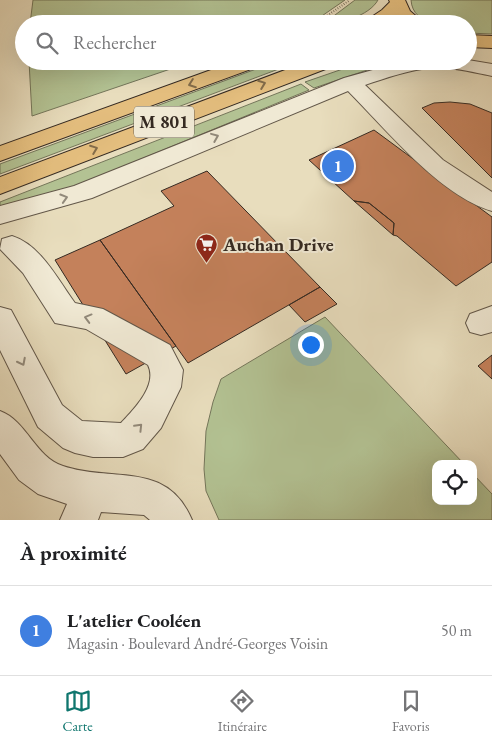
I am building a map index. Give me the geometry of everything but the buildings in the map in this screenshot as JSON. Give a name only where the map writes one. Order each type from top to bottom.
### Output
[{"type":"main road","points":[[386,15],[397,2],[404,15]]},
{"type":"main road","name":"M 801","points":[[1,153],[230,70]]},
{"type":"main road","name":"M 801","points":[[0,186],[303,70]]},
{"type":"lane","points":[[477,67],[492,70]]},
{"type":"lane","points":[[0,215],[83,192],[351,82],[390,70]]},
{"type":"lane","points":[[351,82],[434,165],[492,202]]},
{"type":"lane","points":[[0,319],[50,416],[62,428],[75,436],[93,440],[113,441],[130,436],[149,417],[165,387],[167,370],[159,355],[92,318],[66,314],[33,266],[6,250],[38,206]]},
{"type":"lane","points":[[0,427],[32,467],[84,506],[150,497],[162,505],[173,520]]},
{"type":"path","points":[[328,15],[350,0]]},
{"type":"green space","points":[[33,0],[345,0],[323,15],[31,15]]},
{"type":"green space","points":[[355,0],[378,0],[374,6],[361,15],[335,15]]},
{"type":"green space","points":[[411,0],[492,0],[492,34],[477,33],[477,15],[417,15],[413,9]]},
{"type":"green space","points":[[29,70],[167,70],[32,116]]},
{"type":"green space","points":[[253,70],[276,70],[0,174],[0,164]]},
{"type":"green space","points":[[340,70],[367,70],[314,88],[305,82]]},
{"type":"green space","points":[[301,84],[309,90],[78,185],[0,207],[0,202]]},
{"type":"green space","points":[[325,317],[460,460],[432,460],[432,505],[477,505],[477,478],[492,494],[492,520],[219,520],[206,491],[204,469],[206,431],[221,379]]},
{"type":"place","name":"L'atelier Cooléen","points":[[338,166]]},
{"type":"place","name":"Auchan Drive","points":[[207,263]]}]
